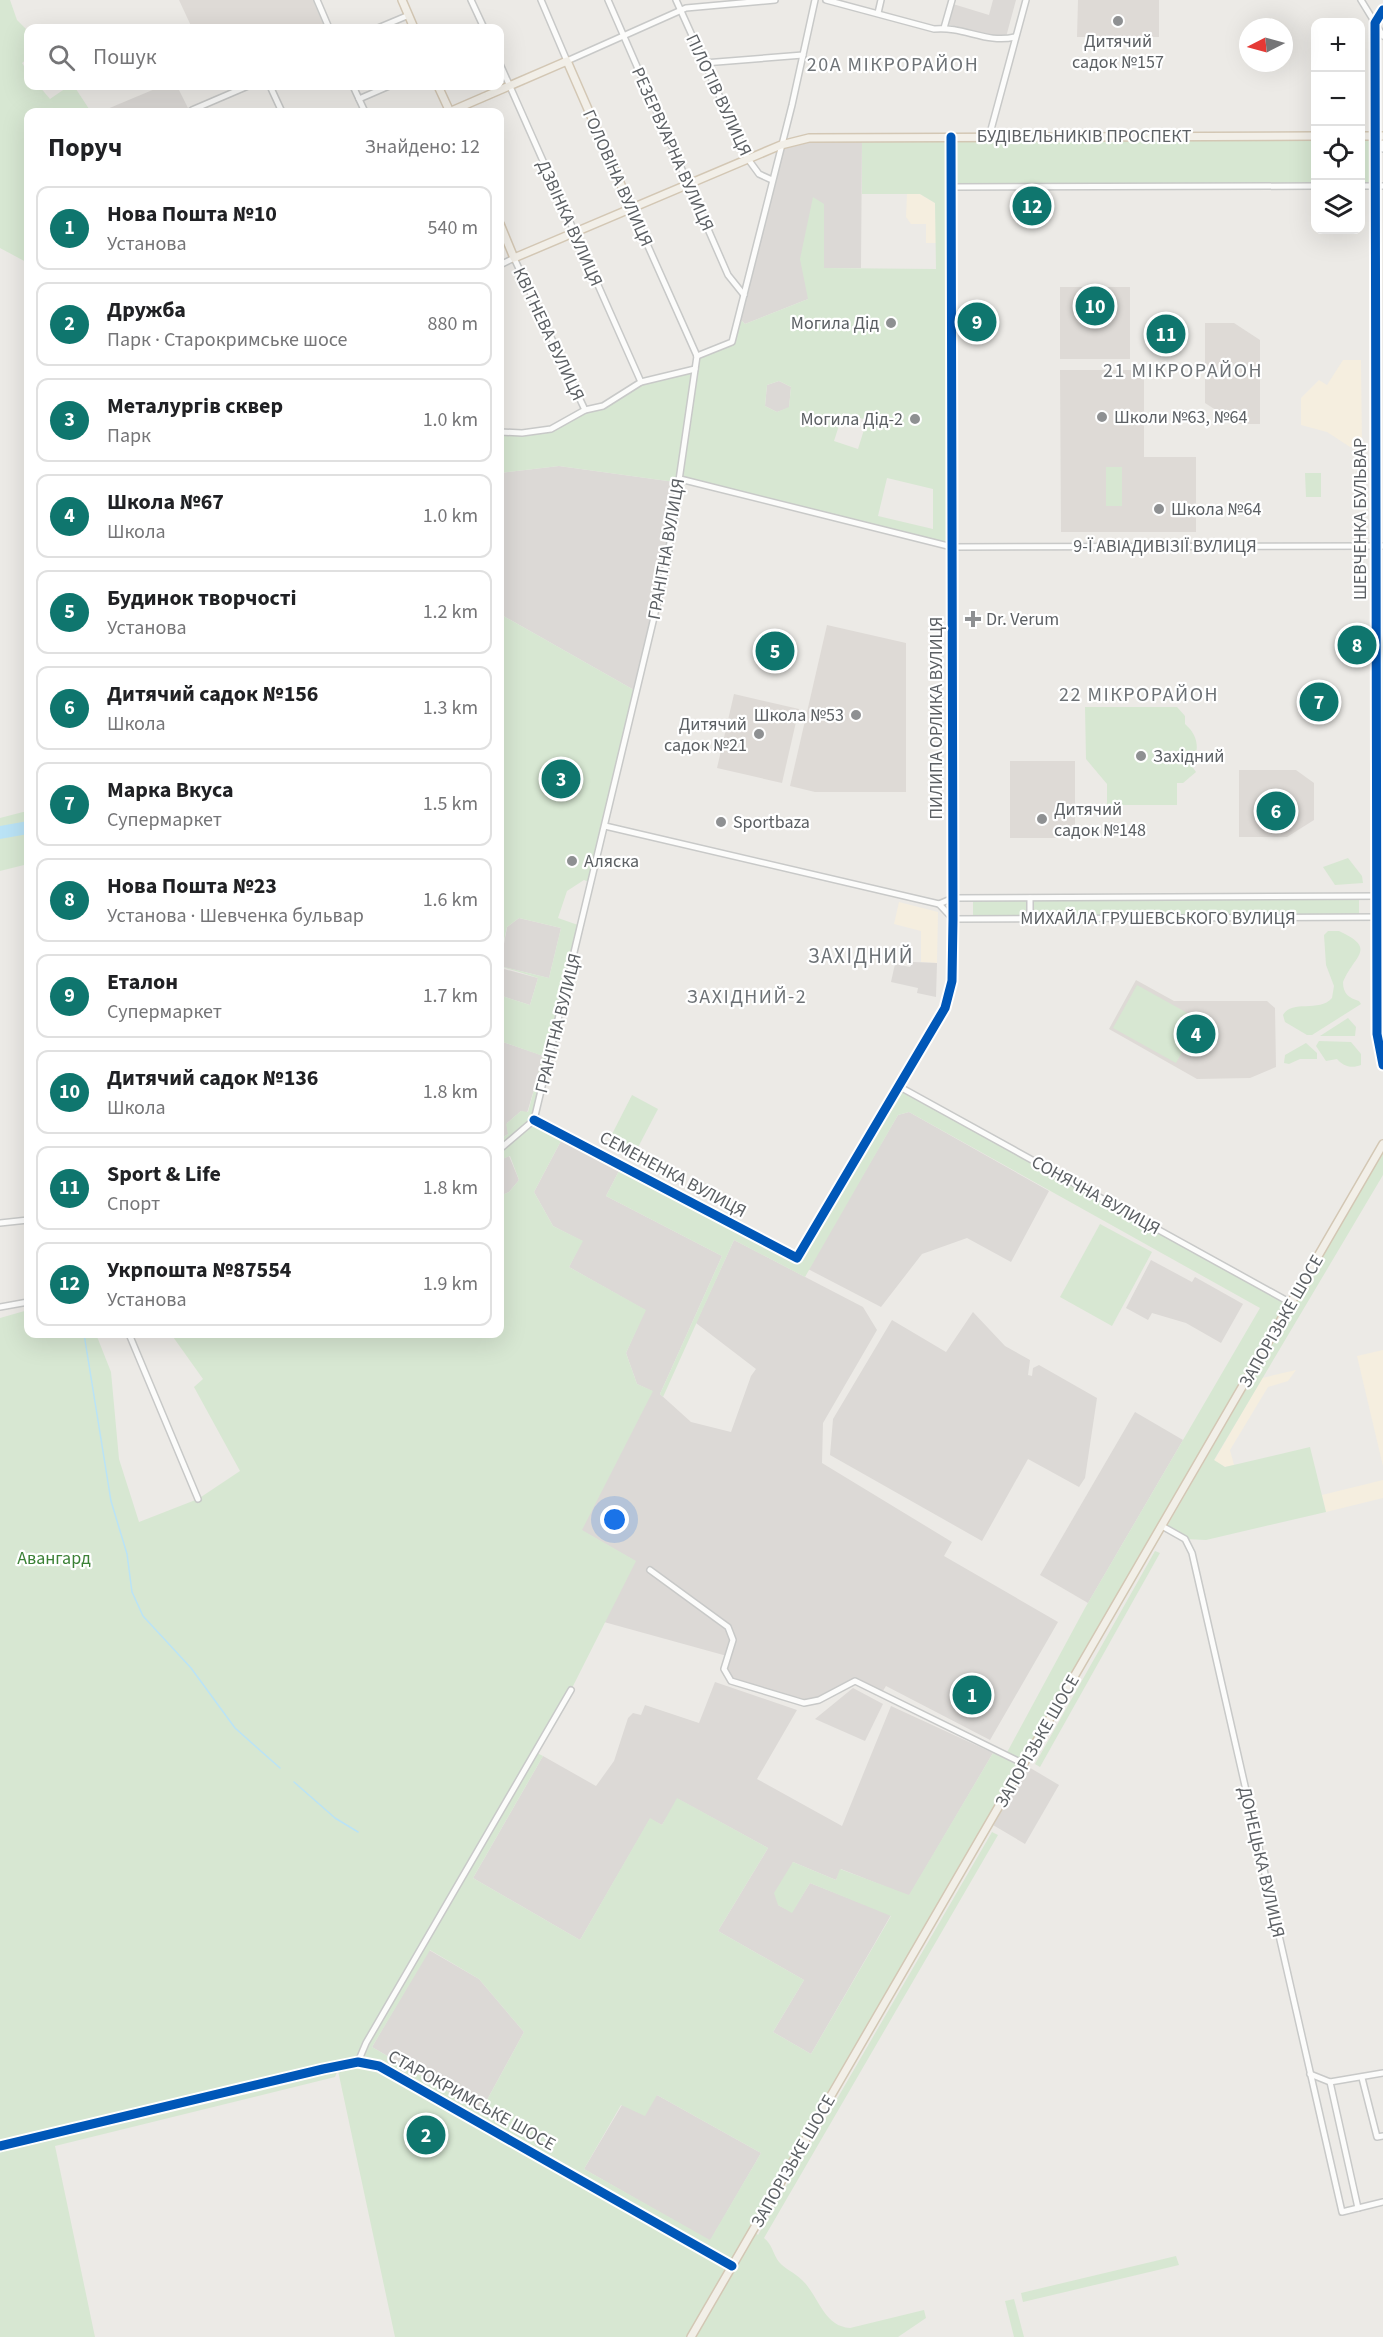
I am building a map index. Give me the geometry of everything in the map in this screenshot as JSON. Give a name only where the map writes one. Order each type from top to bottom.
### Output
[{"type":"main road","points":[[402,0],[412,24]]},
{"type":"main road","points":[[504,88],[567,61]]},
{"type":"main road","name":"ГОЛОВІНА ВУЛИЦЯ","points":[[567,61],[631,208]]},
{"type":"main road","points":[[440,90],[447,108]]},
{"type":"main road","points":[[458,108],[500,90]]},
{"type":"main road","name":"БУДІВЕЛЬНИКІВ ПРОСПЕКТ","points":[[514,258],[781,145],[818,137],[1311,136]]},
{"type":"main road","name":"КВІТНЕВА ВУЛИЦЯ","points":[[504,234],[514,258]]},
{"type":"main road","name":"ЗАПОРІЗЬКЕ ШОСЕ","points":[[691,2337],[1383,1144]]},
{"type":"street","points":[[317,0],[327,24]]},
{"type":"street","points":[[471,0],[482,24]]},
{"type":"street","name":"ГОЛОВІНА ВУЛИЦЯ","points":[[541,0],[567,61]]},
{"type":"street","name":"РЕЗЕРВУАРНА ВУЛИЦЯ","points":[[608,0],[728,274],[744,295]]},
{"type":"street","name":"ПІЛОТІВ ВУЛИЦЯ","points":[[676,0],[683,9],[704,63],[748,159],[759,174],[772,180]]},
{"type":"street","points":[[683,9],[687,0]]},
{"type":"street","points":[[567,61],[683,9],[776,0]]},
{"type":"street","points":[[697,356],[732,342],[815,0]]},
{"type":"street","points":[[826,0],[934,29],[944,28],[998,41],[1016,37]]},
{"type":"street","points":[[878,13],[881,0]]},
{"type":"street","points":[[944,28],[952,0]]},
{"type":"street","points":[[989,136],[1026,0]]},
{"type":"street","points":[[1361,1],[1383,36]]},
{"type":"street","points":[[1375,23],[1383,10]]},
{"type":"street","points":[[388,24],[409,15]]},
{"type":"street","name":"ШЕВЧЕНКА БУЛЬВАР","points":[[1375,23],[1379,136],[1375,186],[1380,453],[1380,917],[1377,1034],[1383,1065]]},
{"type":"street","points":[[704,63],[803,55]]},
{"type":"street","name":"ДЗВІНКА ВУЛИЦЯ","points":[[504,74],[641,382]]},
{"type":"street","points":[[200,108],[239,90]]},
{"type":"street","points":[[272,90],[280,108]]},
{"type":"street","points":[[355,90],[362,108]]},
{"type":"street","points":[[359,99],[380,90]]},
{"type":"street","name":"ПИЛИПА ОРЛИКА ВУЛИЦЯ","points":[[797,1258],[900,1087],[949,997],[953,919],[951,137]]},
{"type":"street","points":[[1383,143],[1383,149]]},
{"type":"street","points":[[951,187],[1311,186]]},
{"type":"street","points":[[1365,186],[1383,186]]},
{"type":"street","name":"ГОЛОВІНА ВУЛИЦЯ","points":[[631,208],[697,356]]},
{"type":"street","points":[[504,263],[514,258]]},
{"type":"street","name":"КВІТНЕВА ВУЛИЦЯ","points":[[514,258],[585,410]]},
{"type":"street","name":"ГРАНІТНА ВУЛИЦЯ","points":[[534,1120],[668,563],[697,356]]},
{"type":"street","points":[[504,432],[543,431],[585,410],[603,406],[641,382],[695,369]]},
{"type":"street","name":"9-Ї АВІАДИВІЗІЇ ВУЛИЦЯ","points":[[680,479],[952,547],[1380,546]]},
{"type":"street","points":[[605,826],[939,904],[953,919]]},
{"type":"street","name":"МИХАЙЛА ГРУШЕВСЬКОГО ВУЛИЦЯ","points":[[939,904],[953,898],[1380,897]]},
{"type":"street","points":[[1030,898],[1030,919]]},
{"type":"street","name":"МИХАЙЛА ГРУШЕВСЬКОГО ВУЛИЦЯ","points":[[953,919],[1380,917]]},
{"type":"street","name":"СОНЯЧНА ВУЛИЦЯ","points":[[900,1087],[1292,1303]]},
{"type":"street","points":[[504,1146],[534,1120]]},
{"type":"street","name":"СЕМЕНЕНКА ВУЛИЦЯ","points":[[534,1120],[797,1258]]},
{"type":"street","points":[[0,1223],[24,1220]]},
{"type":"street","points":[[0,1307],[24,1303]]},
{"type":"street","points":[[131,1338],[198,1499]]},
{"type":"street","name":"ДОНЕЦЬКА ВУЛИЦЯ","points":[[1162,1526],[1185,1539],[1192,1553],[1341,2212],[1359,2208]]},
{"type":"street","points":[[650,1570],[728,1627],[733,1636],[733,1645],[724,1669],[731,1681],[804,1702],[819,1700],[855,1681],[1024,1764]]},
{"type":"street","points":[[358,2062],[366,2043],[571,1690]]},
{"type":"street","name":"СТАРОКРИМСЬКЕ ШОСЕ","points":[[0,2146],[358,2062],[380,2066],[732,2266]]},
{"type":"street","points":[[1310,2074],[1330,2082],[1383,2073]]},
{"type":"street","points":[[1362,2078],[1380,2136]]},
{"type":"street","points":[[1330,2082],[1359,2208],[1383,2202]]},
{"type":"shaded area","points":[[179,0],[313,0],[323,24],[190,24]]},
{"type":"shaded area","points":[[993,0],[1016,0],[1006,37],[999,39],[947,24],[953,4],[989,15]]},
{"type":"shaded area","name":"Дитячий садок №157","points":[[1078,0],[1159,0],[1159,37],[1077,37]]},
{"type":"shaded area","points":[[152,90],[179,90],[188,108],[110,108]]},
{"type":"shaded area","points":[[862,139],[861,268],[824,268],[824,204],[808,299],[745,324],[740,319],[784,147],[809,140]]},
{"type":"shaded area","points":[[907,194],[920,194],[935,203],[937,243],[926,243],[926,224],[911,224],[906,217]]},
{"type":"shaded area","points":[[1060,287],[1130,287],[1130,359],[1060,359]]},
{"type":"shaded area","points":[[1205,323],[1234,323],[1260,340],[1260,424],[1238,424],[1205,403]]},
{"type":"shaded area","points":[[1343,360],[1361,360],[1362,447],[1350,447],[1327,432],[1301,425],[1301,398],[1319,380],[1327,385]]},
{"type":"shaded area","name":"Школи №63, №64","points":[[1060,370],[1134,370],[1144,377],[1144,457],[1196,457],[1196,532],[1061,532]]},
{"type":"shaded area","points":[[779,381],[791,387],[789,408],[777,412],[765,406],[767,385]]},
{"type":"shaded area","points":[[559,466],[675,482],[664,563],[634,690],[504,616],[504,473]]},
{"type":"shaded area","name":"Школа №53","points":[[827,625],[906,643],[906,792],[815,792],[790,786]]},
{"type":"shaded area","name":"Дитячий садок №21","points":[[734,694],[799,709],[782,783],[717,768]]},
{"type":"shaded area","name":"Дитячий садок №148","points":[[1010,761],[1075,761],[1075,838],[1010,838]]},
{"type":"shaded area","points":[[1239,770],[1296,770],[1314,783],[1314,820],[1287,837],[1239,837]]},
{"type":"shaded area","points":[[899,902],[938,912],[937,963],[921,962],[921,931],[894,924]]},
{"type":"shaded area","points":[[519,918],[561,928],[549,978],[504,967],[507,927]]},
{"type":"shaded area","points":[[913,962],[937,963],[936,997],[917,993],[918,988],[891,982],[895,964],[910,967]]},
{"type":"shaded area","points":[[504,969],[538,978],[530,1005],[504,997]]},
{"type":"shaded area","points":[[1136,980],[1174,1001],[1267,1001],[1275,1008],[1276,1067],[1250,1078],[1197,1079],[1109,1029]]},
{"type":"shaded area","points":[[504,1042],[544,1056],[527,1113],[521,1111],[507,1123],[508,1134],[504,1136]]},
{"type":"shaded area","points":[[909,1112],[1049,1191],[1011,1262],[967,1238],[922,1254],[881,1307],[808,1269],[898,1115]]},
{"type":"shaded area","points":[[563,1137],[621,1167],[606,1196],[722,1256],[660,1394],[691,1422],[731,1432],[751,1376],[756,1369],[696,1323],[734,1240],[863,1307],[877,1330],[823,1423],[822,1463],[952,1542],[944,1556],[1058,1622],[990,1740],[886,1686],[881,1694],[855,1681],[809,1702],[731,1681],[725,1673],[727,1656],[604,1622],[635,1561],[581,1530],[652,1391],[637,1384],[626,1353],[645,1310],[569,1267],[582,1241],[553,1226],[534,1192]]},
{"type":"shaded area","points":[[509,1156],[519,1180],[509,1192],[504,1194],[504,1158]]},
{"type":"shaded area","points":[[1151,1260],[1192,1282],[1195,1277],[1243,1304],[1221,1343],[1186,1323],[1152,1313],[1148,1320],[1126,1308]]},
{"type":"shaded area","points":[[973,1312],[1005,1346],[1030,1360],[1028,1375],[1032,1376],[1033,1368],[1039,1365],[1097,1398],[1085,1478],[1079,1487],[1028,1459],[982,1541],[830,1455],[833,1419],[892,1320],[946,1352]]},
{"type":"shaded area","points":[[1383,1350],[1383,1466],[1357,1356]]},
{"type":"shaded area","points":[[1296,1370],[1288,1381],[1268,1387],[1230,1450],[1234,1465],[1225,1467],[1214,1461],[1262,1378]]},
{"type":"shaded area","points":[[1135,1412],[1183,1440],[1088,1603],[1040,1575]]},
{"type":"shaded area","points":[[1383,1480],[1383,1498],[1326,1512],[1322,1495]]},
{"type":"shaded area","points":[[715,1682],[797,1710],[757,1779],[842,1826],[891,1706],[993,1753],[909,1896],[841,1869],[836,1880],[793,1862],[778,1905],[792,1912],[810,1883],[891,1915],[811,2054],[773,2032],[804,1980],[718,1931],[768,1848],[678,1799],[662,1825],[650,1819],[580,1940],[473,1878],[543,1756],[596,1786],[614,1761],[628,1718],[633,1713],[641,1715],[645,1705],[699,1723]]},
{"type":"shaded area","points":[[853,1688],[883,1704],[865,1741],[815,1719]]},
{"type":"shaded area","points":[[1027,1766],[1059,1785],[1025,1844],[993,1825]]},
{"type":"shaded area","points":[[429,1950],[479,1979],[524,2032],[481,2111],[372,2047]]},
{"type":"shaded area","points":[[657,2095],[761,2153],[710,2241],[584,2169],[622,2105]]},
{"type":"green space","points":[[0,0],[10,0],[17,20],[24,27],[24,61],[22,63],[24,90],[42,90],[50,99],[63,90],[77,90],[88,108],[24,108],[24,261],[0,248]]},
{"type":"green space","points":[[1311,138],[1311,184],[954,185],[954,139]]},
{"type":"green space","points":[[1365,138],[1372,138],[1372,184],[1365,184]]},
{"type":"green space","points":[[862,139],[948,139],[949,544],[683,477],[699,358],[734,344],[740,319],[745,324],[808,299],[800,259],[813,197],[824,204],[824,268],[936,269],[935,203],[920,194],[862,194]],"holes":[[[779,381],[791,387],[789,407],[777,412],[765,406],[767,385]],[[843,413],[867,420],[858,449],[834,441]],[[887,478],[933,489],[933,529],[878,516]]]},
{"type":"green space","points":[[1377,188],[1381,188],[1382,352],[1378,352]]},
{"type":"green space","name":"Авангард","points":[[695,369],[667,563],[534,1120],[563,1137],[534,1192],[553,1226],[583,1241],[569,1267],[646,1310],[626,1353],[637,1384],[653,1391],[582,1530],[636,1561],[571,1690],[535,1752],[543,1756],[473,1878],[580,1940],[650,1818],[662,1825],[677,1798],[768,1848],[718,1931],[804,1980],[773,2032],[811,2054],[891,1916],[810,1883],[792,1913],[778,1905],[774,1893],[793,1862],[836,1880],[840,1869],[909,1895],[993,1753],[1004,1758],[1085,1608],[1260,1308],[909,1112],[898,1115],[805,1277],[734,1240],[663,1397],[660,1394],[722,1256],[606,1196],[621,1167],[798,1261],[901,1090],[1287,1304],[688,2337],[395,2337],[337,2066],[52,2134],[53,2139],[334,2069],[337,2072],[335,2077],[55,2146],[95,2337],[0,2337],[0,1318],[24,1311],[24,1338],[98,1338],[111,1372],[119,1459],[139,1522],[198,1499],[240,1471],[194,1387],[203,1379],[174,1338],[504,1338],[504,1194],[509,1192],[519,1180],[510,1156],[504,1158],[504,1136],[508,1134],[506,1124],[521,1111],[528,1112],[543,1056],[504,1042],[504,997],[530,1005],[538,978],[504,967],[549,978],[561,928],[519,918],[507,927],[504,941],[504,616],[634,690],[664,563],[675,482],[559,466],[504,473],[504,432],[543,431],[585,410],[603,406],[641,382]],"holes":[[[584,880],[589,882],[578,925],[558,918],[567,891]],[[430,1950],[479,1979],[524,2032],[481,2111],[372,2047]],[[657,2095],[761,2153],[710,2240],[584,2169],[621,2105],[645,2116]]]},
{"type":"green space","points":[[1106,467],[1122,467],[1122,506],[1106,506]]},
{"type":"green space","points":[[1305,473],[1321,473],[1321,497],[1306,497]]},
{"type":"green space","points":[[1379,640],[1383,640],[1383,895],[1380,895]]},
{"type":"green space","name":"Західний","points":[[1085,707],[1177,707],[1185,716],[1185,724],[1193,734],[1197,749],[1191,765],[1196,772],[1183,783],[1177,783],[1177,805],[1107,805],[1107,784],[1086,759]]},
{"type":"green space","points":[[24,812],[24,865],[0,871],[0,818]]},
{"type":"green space","points":[[1348,858],[1362,876],[1363,883],[1335,885],[1323,867]]},
{"type":"green space","points":[[1359,899],[1359,915],[1032,916],[1032,900]]},
{"type":"green space","points":[[1027,900],[1027,917],[973,917],[973,901]]},
{"type":"green space","points":[[1328,931],[1339,931],[1351,937],[1360,948],[1357,959],[1343,982],[1347,995],[1361,1004],[1312,1035],[1307,1035],[1285,1022],[1283,1015],[1287,1010],[1320,1005],[1332,998],[1334,986],[1326,965],[1324,935]]},
{"type":"green space","points":[[1137,985],[1200,1020],[1176,1063],[1113,1028]]},
{"type":"green space","points":[[1348,1018],[1356,1027],[1355,1036],[1320,1036]]},
{"type":"green space","points":[[1319,1041],[1351,1042],[1361,1054],[1361,1065],[1348,1066],[1337,1059],[1326,1061],[1316,1046]]},
{"type":"green space","points":[[1306,1043],[1317,1053],[1317,1059],[1300,1059],[1289,1064],[1284,1063],[1285,1055]]},
{"type":"green space","points":[[632,1095],[658,1109],[635,1153],[609,1140]]},
{"type":"green space","points":[[1383,1152],[1383,1175],[1214,1460],[1225,1467],[1310,1447],[1326,1512],[1206,1540],[1185,1539],[1166,1528]]},
{"type":"green space","points":[[1100,1224],[1152,1252],[1112,1326],[1060,1297]]},
{"type":"green space","points":[[1155,1551],[1160,1553],[1040,1767],[1035,1764]]},
{"type":"green space","points":[[992,1832],[998,1835],[764,2238],[779,2262],[802,2280],[827,2316],[841,2326],[850,2328],[924,2310],[926,2318],[898,2337],[696,2337],[756,2233],[758,2235]]},
{"type":"green space","points":[[1176,2256],[1179,2265],[1023,2302],[1021,2293]]},
{"type":"green space","points":[[1014,2299],[1024,2337],[1014,2337],[1005,2301]]},
{"type":"water","points":[[24,822],[24,835],[0,839],[0,826]]},
{"type":"waterway","points":[[85,1338],[111,1501],[127,1554],[132,1592],[143,1616],[191,1668],[235,1728],[280,1768]]},
{"type":"waterway","points":[[294,1782],[335,1818],[358,1832]]},
{"type":"cycle path","points":[[1383,10],[1375,23],[1377,1034],[1383,1065]]},
{"type":"cycle path","points":[[534,1120],[797,1258],[945,1008],[952,981],[953,919],[951,137]]},
{"type":"cycle path","points":[[0,2146],[358,2062],[379,2066],[732,2266]]},
{"type":"place","name":"Дитячий садок №157","points":[[1118,21]]},
{"type":"place","name":"Укрпошта №87554","points":[[1032,206]]},
{"type":"place","name":"Дитячий садок №136","points":[[1095,306]]},
{"type":"place","name":"Еталон","points":[[977,322]]},
{"type":"place","name":"Могила Дiд","points":[[891,323]]},
{"type":"place","name":"Sport & Life","points":[[1166,334]]},
{"type":"place","name":"Школи №63, №64","points":[[1102,417]]},
{"type":"place","name":"Могила Дiд-2","points":[[915,419]]},
{"type":"place","name":"Школа №64","points":[[1159,509]]},
{"type":"place","name":"Dr. Verum","points":[[973,619]]},
{"type":"place","name":"Нова Пошта №23","points":[[1357,645]]},
{"type":"place","name":"Будинок творчості","points":[[775,651]]},
{"type":"place","name":"Марка Вкуса","points":[[1319,702]]},
{"type":"place","name":"Школа №53","points":[[856,715]]},
{"type":"place","name":"Дитячий садок №21","points":[[759,734]]},
{"type":"place","name":"Західний","points":[[1141,756]]},
{"type":"place","name":"Металургів сквер","points":[[561,779]]},
{"type":"place","name":"Дитячий садок №156","points":[[1276,811]]},
{"type":"place","name":"Дитячий садок №148","points":[[1042,819]]},
{"type":"place","name":"Sportbaza","points":[[721,822]]},
{"type":"place","name":"Аляска","points":[[572,861]]},
{"type":"place","name":"Школа №67","points":[[1196,1034]]},
{"type":"place","name":"Нова Пошта №10","points":[[972,1695]]},
{"type":"place","name":"Дружба","points":[[426,2135]]},
{"type":"district","name":"20А МІКРОРАЙОН","points":[[893,64]]},
{"type":"district","name":"21 МІКРОРАЙОН","points":[[1183,370]]},
{"type":"district","name":"22 МІКРОРАЙОН","points":[[1139,694]]},
{"type":"district","name":"ЗАХІДНИЙ","points":[[861,956]]},
{"type":"district","name":"ЗАХІДНИЙ-2","points":[[747,996]]}]
